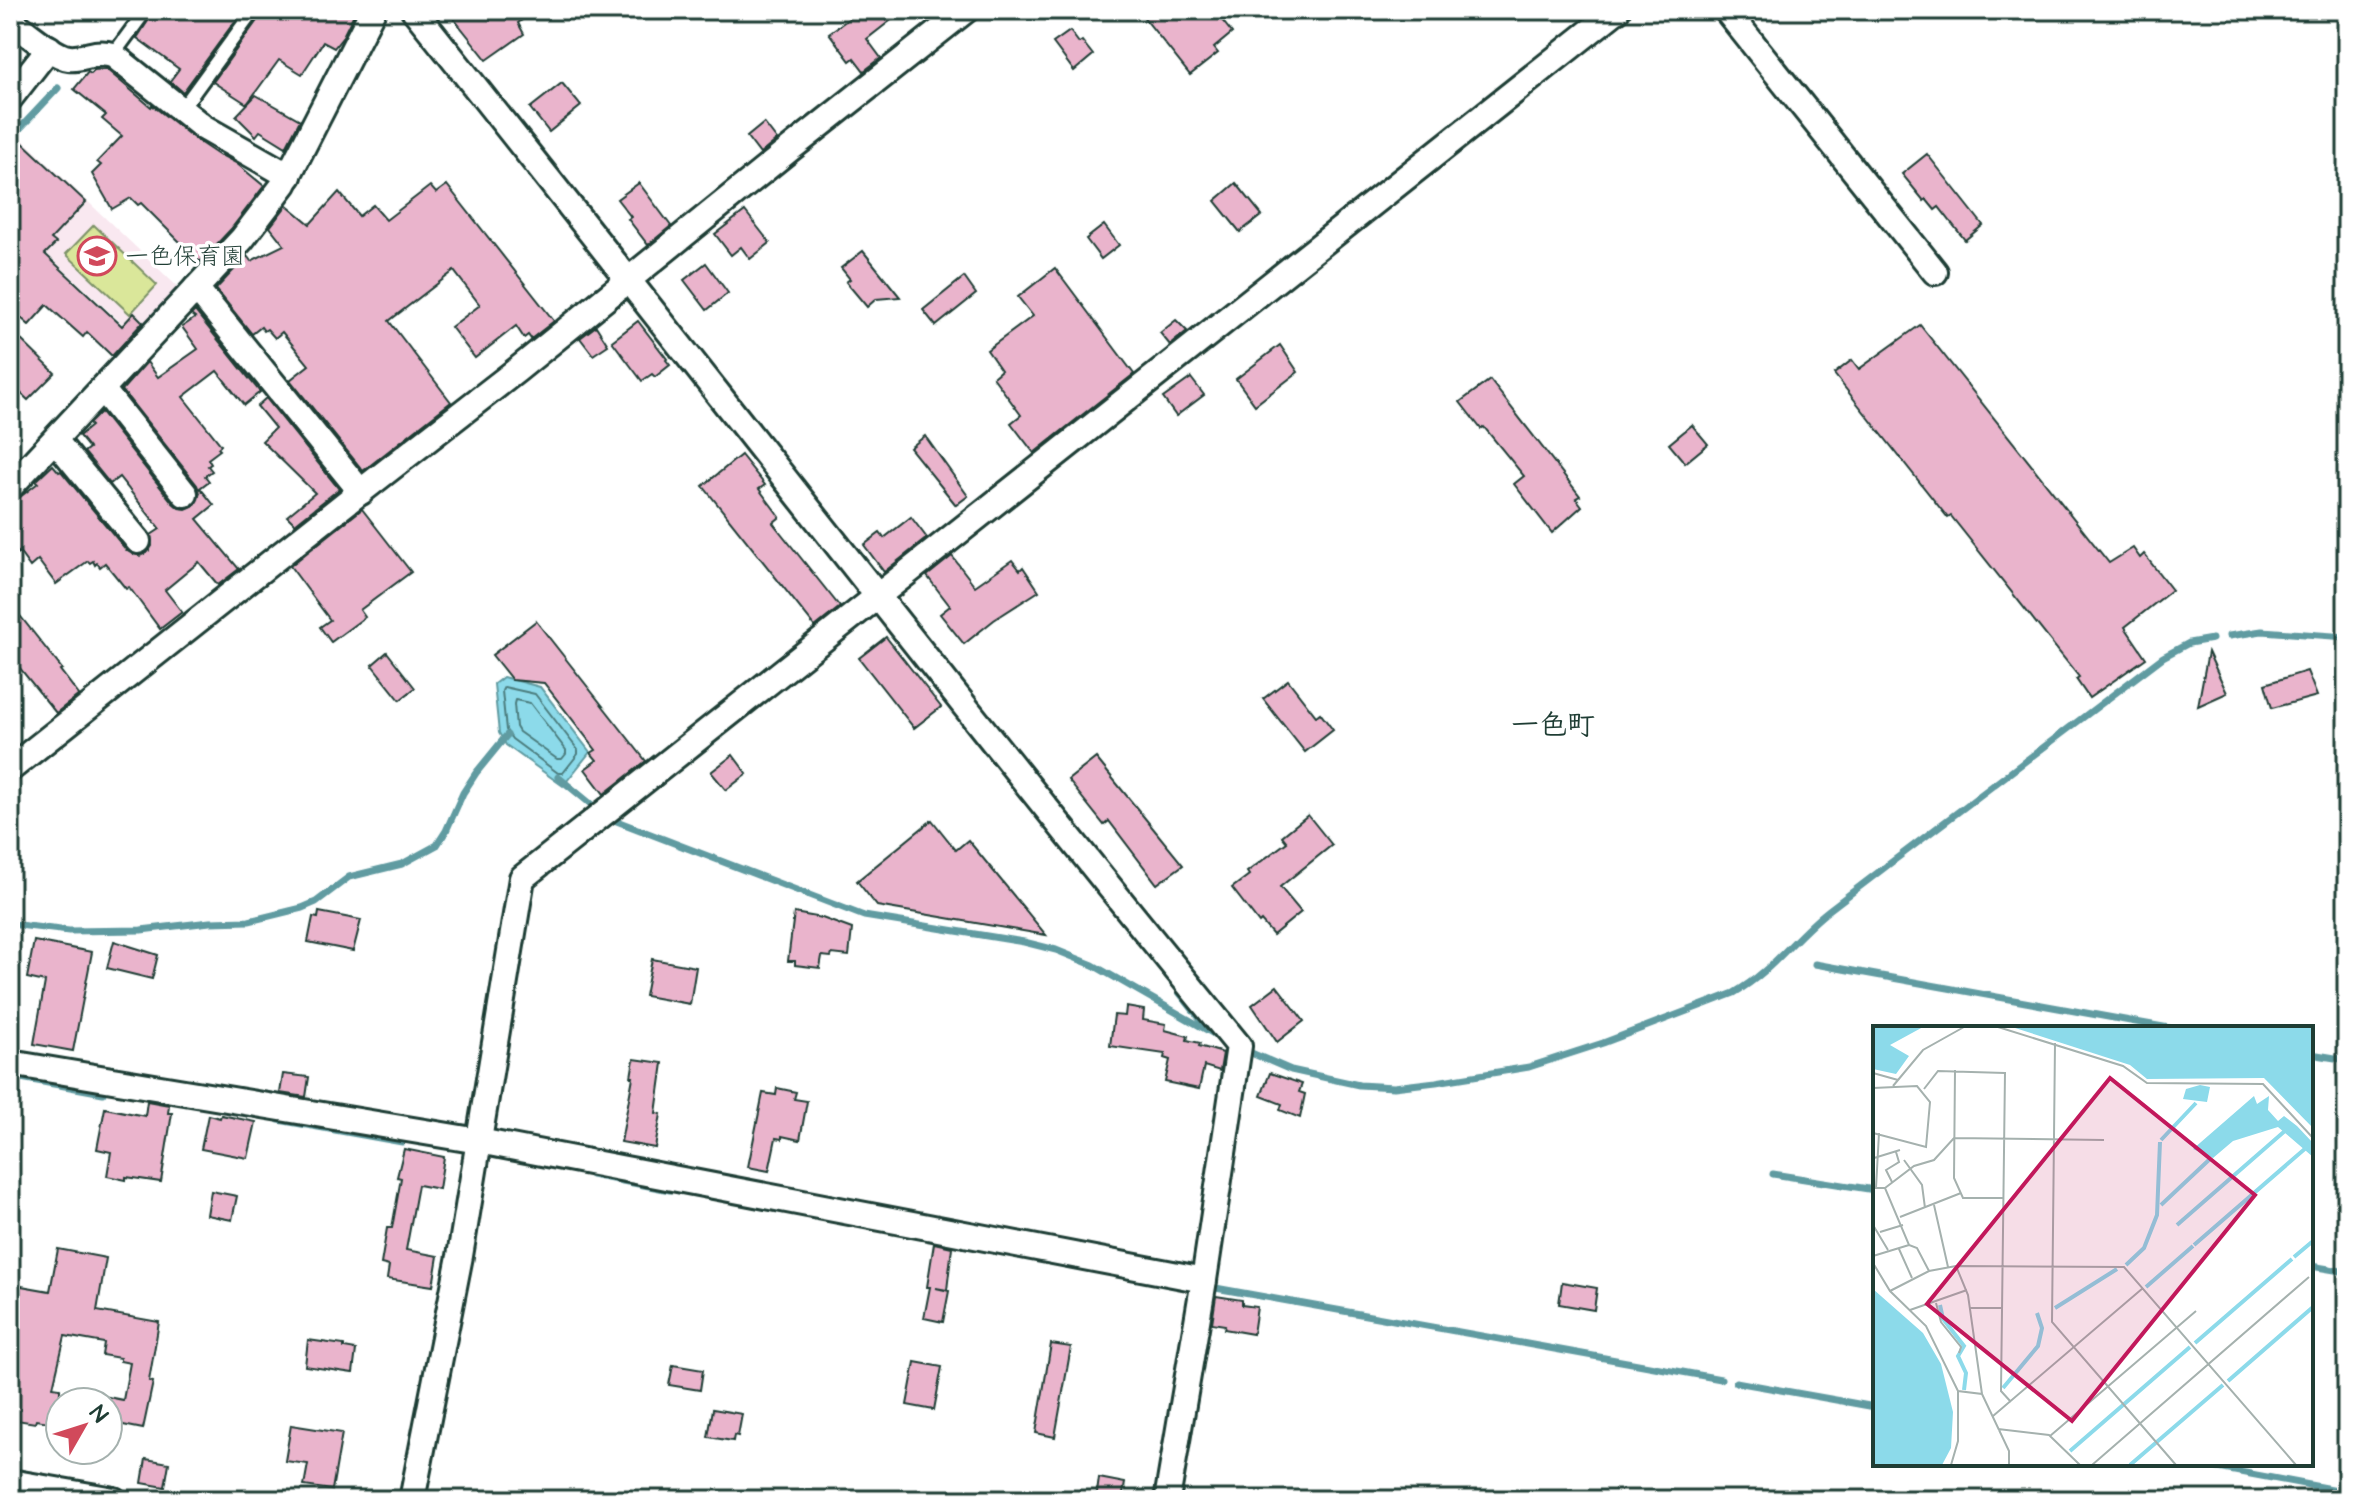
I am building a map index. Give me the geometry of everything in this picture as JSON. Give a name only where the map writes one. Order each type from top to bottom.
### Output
[{"type":"street","points":[[10,487],[266,211],[289,176],[373,10]]},
{"type":"street","points":[[414,10],[629,280],[753,442],[1239,1046],[1167,1500]]},
{"type":"street","points":[[10,769],[966,10]]},
{"type":"street","points":[[412,1500],[460,1256],[522,878],[1617,10]]},
{"type":"street","points":[[1726,10],[1935,272]]},
{"type":"street","points":[[10,20],[70,59],[101,52],[113,55],[203,127],[289,176]]},
{"type":"street","points":[[11,95],[49,48]]},
{"type":"street","points":[[196,288],[361,492]]},
{"type":"street","points":[[102,389],[185,494]]},
{"type":"street","points":[[55,440],[138,541]]},
{"type":"street","points":[[10,1063],[479,1141],[1204,1280]]},
{"type":"street","points":[[10,1482],[114,1500]]},
{"type":"lane","points":[[113,55],[146,10]]},
{"type":"lane","points":[[181,110],[254,10]]},
{"type":"shaded area","name":"一色保育園","points":[[18,135],[183,292],[138,338],[10,220],[10,144]]},
{"type":"green space","points":[[94,225],[157,285],[130,314],[66,254]]},
{"type":"water","points":[[503,677],[540,687],[590,752],[563,786],[506,745],[499,733],[494,684]]},
{"type":"building","points":[[155,10],[243,10],[183,92],[170,81],[179,69],[137,38]]},
{"type":"building","points":[[263,10],[356,10],[334,48],[323,42],[302,74],[279,60],[247,104],[213,82]]},
{"type":"building","points":[[447,10],[535,10],[518,23],[524,34],[487,60]]},
{"type":"building","points":[[861,10],[904,10],[867,39],[881,58],[864,71],[854,58],[850,61],[829,33]]},
{"type":"building","points":[[1138,10],[1214,10],[1232,33],[1214,48],[1218,53],[1190,75]]},
{"type":"building","points":[[1070,31],[1093,55],[1074,71],[1053,43]]},
{"type":"building","points":[[106,69],[151,107],[220,156],[236,163],[264,186],[231,229],[200,262],[141,203],[138,205],[131,198],[112,209],[92,174],[101,165],[97,162],[122,136],[102,119],[106,115],[74,89],[88,72],[91,74],[94,70]]},
{"type":"building","points":[[562,83],[581,106],[549,132],[530,108]]},
{"type":"building","points":[[256,95],[300,120],[286,147],[260,131],[256,136],[236,116]]},
{"type":"building","points":[[764,123],[777,140],[760,154],[747,137]]},
{"type":"building","points":[[21,141],[86,202],[51,239],[56,243],[45,254],[122,326],[134,313],[143,322],[112,356],[87,332],[83,337],[47,305],[29,325],[10,308],[10,153]]},
{"type":"building","points":[[1927,154],[1983,225],[1965,240],[1939,207],[1935,210],[1926,199],[1924,201],[1902,174]]},
{"type":"building","points":[[639,183],[671,226],[648,245],[617,199]]},
{"type":"building","points":[[1236,183],[1262,215],[1240,232],[1215,201]]},
{"type":"building","points":[[447,185],[554,321],[531,339],[528,335],[524,338],[516,326],[475,358],[451,327],[480,305],[454,271],[389,321],[451,402],[363,471],[290,380],[309,365],[282,332],[275,338],[261,327],[252,334],[216,289],[247,256],[251,261],[284,245],[270,227],[287,205],[310,224],[339,192],[359,216],[373,205],[386,220],[430,186],[436,193]]},
{"type":"building","points":[[745,211],[770,243],[750,259],[741,247],[731,255],[715,234]]},
{"type":"building","points":[[1104,225],[1119,245],[1101,259],[1086,239]]},
{"type":"building","points":[[863,251],[900,297],[876,299],[867,307],[846,282],[850,279],[841,268]]},
{"type":"building","points":[[706,263],[728,293],[707,310],[684,280]]},
{"type":"building","points":[[1055,268],[1134,374],[1034,453],[1011,423],[1021,415],[993,377],[1001,370],[987,350],[1033,316],[1018,297]]},
{"type":"building","points":[[964,277],[976,294],[936,326],[923,310]]},
{"type":"building","points":[[195,311],[260,392],[244,405],[217,371],[183,397],[221,445],[220,450],[208,459],[212,471],[205,476],[209,481],[200,488],[214,505],[197,519],[239,569],[218,585],[199,562],[165,590],[182,612],[160,629],[129,587],[126,589],[105,563],[100,567],[88,561],[56,584],[38,560],[30,567],[19,552],[10,559],[10,505],[38,483],[36,481],[53,465],[127,551],[140,556],[148,552],[152,546],[151,535],[160,529],[119,477],[110,484],[84,452],[89,448],[79,436],[101,412],[173,503],[186,509],[195,505],[200,493],[197,485],[122,390],[147,362],[158,377],[198,349],[182,327],[195,318],[191,315]]},
{"type":"building","points":[[1176,320],[1187,331],[1170,345],[1160,333]]},
{"type":"building","points":[[638,321],[670,365],[655,377],[652,374],[642,381],[612,341]]},
{"type":"building","points":[[1920,325],[2109,563],[2133,548],[2140,558],[2144,554],[2172,590],[2125,627],[2146,658],[2089,698],[2076,679],[2079,677],[1834,374],[1852,360],[1859,369]]},
{"type":"building","points":[[596,326],[608,345],[593,355],[580,338]]},
{"type":"building","points":[[10,329],[55,373],[28,400],[10,383]]},
{"type":"building","points":[[1280,345],[1298,372],[1255,405],[1236,379]]},
{"type":"building","points":[[1191,378],[1204,395],[1176,416],[1163,398]]},
{"type":"building","points":[[1490,380],[1580,496],[1576,498],[1582,506],[1552,533],[1514,484],[1524,476],[1460,402]]},
{"type":"building","points":[[266,398],[339,489],[295,524],[287,516],[315,493],[262,441],[275,428],[257,406]]},
{"type":"building","points":[[1692,425],[1708,444],[1685,463],[1669,444]]},
{"type":"building","points":[[925,436],[968,496],[956,505],[910,448]]},
{"type":"building","points":[[741,455],[765,485],[759,489],[780,517],[773,523],[840,607],[815,627],[703,486]]},
{"type":"building","points":[[362,509],[411,572],[360,610],[365,617],[331,642],[320,627],[330,620],[290,566]]},
{"type":"building","points":[[911,517],[927,538],[884,572],[864,545],[880,533],[884,538]]},
{"type":"building","points":[[952,556],[975,586],[1012,560],[1020,570],[1023,567],[1039,591],[964,644],[940,614],[950,606],[927,576]]},
{"type":"building","points":[[10,603],[79,695],[56,713],[10,656]]},
{"type":"building","points":[[536,621],[646,761],[604,794],[585,769],[597,760],[591,753],[596,750],[544,683],[512,680],[492,655]]},
{"type":"building","points":[[886,637],[941,707],[914,728],[859,658]]},
{"type":"building","points":[[387,652],[415,688],[400,700],[372,665]]},
{"type":"building","points":[[2208,652],[2227,693],[2198,706]]},
{"type":"building","points":[[2307,671],[2317,696],[2272,708],[2265,684]]},
{"type":"building","points":[[1288,680],[1316,716],[1320,713],[1333,730],[1305,752],[1263,699]]},
{"type":"building","points":[[733,755],[747,774],[726,790],[711,772]]},
{"type":"building","points":[[1096,758],[1183,865],[1157,884],[1109,821],[1104,825],[1068,780]]},
{"type":"building","points":[[1308,815],[1332,845],[1280,887],[1301,912],[1273,935],[1261,921],[1259,923],[1232,888],[1249,875],[1247,872],[1287,842],[1282,836]]},
{"type":"building","points":[[932,820],[956,850],[968,840],[1046,935],[877,906],[857,881]]},
{"type":"building","points":[[319,912],[361,920],[353,951],[308,942],[313,917],[318,918]]},
{"type":"building","points":[[794,913],[822,918],[852,929],[849,956],[822,956],[820,968],[795,965],[795,961],[788,961]]},
{"type":"building","points":[[34,941],[92,952],[73,1051],[34,1044],[45,982],[27,978]]},
{"type":"building","points":[[114,941],[158,955],[152,979],[107,968]]},
{"type":"building","points":[[652,959],[696,967],[690,1004],[645,996]]},
{"type":"building","points":[[1277,986],[1304,1021],[1277,1042],[1252,1005]]},
{"type":"building","points":[[1126,1007],[1144,1010],[1143,1020],[1166,1024],[1165,1030],[1188,1036],[1187,1040],[1200,1043],[1199,1046],[1223,1053],[1220,1071],[1204,1066],[1199,1089],[1165,1082],[1170,1060],[1164,1058],[1165,1054],[1110,1046],[1114,1015],[1125,1016]]},
{"type":"building","points":[[634,1059],[663,1063],[656,1113],[661,1114],[655,1148],[621,1142]]},
{"type":"building","points":[[1270,1073],[1302,1084],[1299,1092],[1305,1094],[1300,1118],[1280,1110],[1282,1104],[1261,1096]]},
{"type":"building","points":[[283,1074],[309,1077],[306,1097],[280,1093]]},
{"type":"building","points":[[777,1088],[796,1092],[794,1099],[807,1101],[800,1140],[782,1136],[782,1139],[776,1138],[769,1171],[748,1167],[763,1093],[776,1095]]},
{"type":"building","points":[[147,1101],[169,1105],[168,1113],[172,1113],[161,1182],[107,1176],[111,1152],[97,1149],[105,1108],[145,1116]]},
{"type":"building","points":[[208,1115],[256,1122],[248,1158],[201,1149]]},
{"type":"building","points":[[404,1149],[444,1157],[439,1189],[418,1185],[406,1250],[438,1256],[433,1286],[387,1279],[389,1266],[381,1264],[387,1228],[392,1228],[401,1178],[397,1177]]},
{"type":"building","points":[[211,1191],[237,1196],[232,1220],[207,1215]]},
{"type":"building","points":[[934,1243],[952,1247],[947,1290],[936,1288],[949,1291],[943,1322],[924,1318]]},
{"type":"building","points":[[58,1249],[106,1258],[97,1311],[159,1322],[149,1381],[153,1382],[143,1429],[124,1425],[124,1395],[130,1363],[102,1355],[104,1343],[65,1336],[53,1386],[44,1386],[44,1421],[10,1419],[10,1284],[50,1291]]},
{"type":"building","points":[[1562,1282],[1597,1288],[1594,1310],[1559,1304]]},
{"type":"building","points":[[1216,1296],[1242,1300],[1242,1305],[1257,1307],[1253,1334],[1224,1329],[1225,1325],[1212,1323]]},
{"type":"building","points":[[308,1340],[344,1345],[344,1348],[356,1350],[353,1373],[305,1366]]},
{"type":"building","points":[[1051,1344],[1071,1347],[1055,1437],[1036,1433]]},
{"type":"building","points":[[915,1362],[942,1367],[934,1410],[907,1405]]},
{"type":"building","points":[[673,1365],[703,1370],[700,1390],[669,1385]]},
{"type":"building","points":[[713,1409],[742,1414],[738,1436],[734,1435],[733,1441],[708,1437]]},
{"type":"building","points":[[291,1425],[342,1433],[332,1490],[304,1486],[308,1464],[285,1461]]},
{"type":"building","points":[[146,1459],[169,1463],[165,1487],[142,1483]]},
{"type":"building","points":[[1099,1478],[1125,1483],[1122,1500],[1096,1500]]},
{"type":"waterway","points":[[10,139],[58,88]]},
{"type":"waterway","points":[[2229,636],[2262,631],[2347,637]]},
{"type":"waterway","points":[[1249,1052],[1291,1070],[1359,1085],[1394,1087],[1436,1082],[1529,1067],[1603,1043],[1734,993],[1760,975],[1829,910],[2163,657],[2189,643],[2212,639]]},
{"type":"waterway","points":[[10,924],[69,931],[141,930],[249,921],[302,908],[316,902],[349,877],[402,864],[437,845],[463,793],[507,735]]},
{"type":"waterway","points":[[558,777],[592,805]]},
{"type":"waterway","points":[[614,820],[864,916],[1056,950],[1093,965],[1221,1038]]},
{"type":"waterway","points":[[1815,964],[2158,1026]]},
{"type":"waterway","points":[[1179,992],[1206,1026]]},
{"type":"waterway","points":[[2313,1054],[2347,1060]]},
{"type":"waterway","points":[[10,1076],[103,1093]]},
{"type":"waterway","points":[[279,1120],[402,1142]]},
{"type":"waterway","points":[[1773,1174],[1873,1190]]},
{"type":"waterway","points":[[591,1175],[670,1190]]},
{"type":"waterway","points":[[2313,1266],[2347,1272]]},
{"type":"waterway","points":[[1210,1287],[1721,1379]]},
{"type":"waterway","points":[[1736,1382],[1873,1407]]},
{"type":"waterway","points":[[2208,1466],[2347,1492]]},
{"type":"place","name":"一色保育園","points":[[97,256]]},
{"type":"district","name":"一色町","points":[[1553,724]]}]
